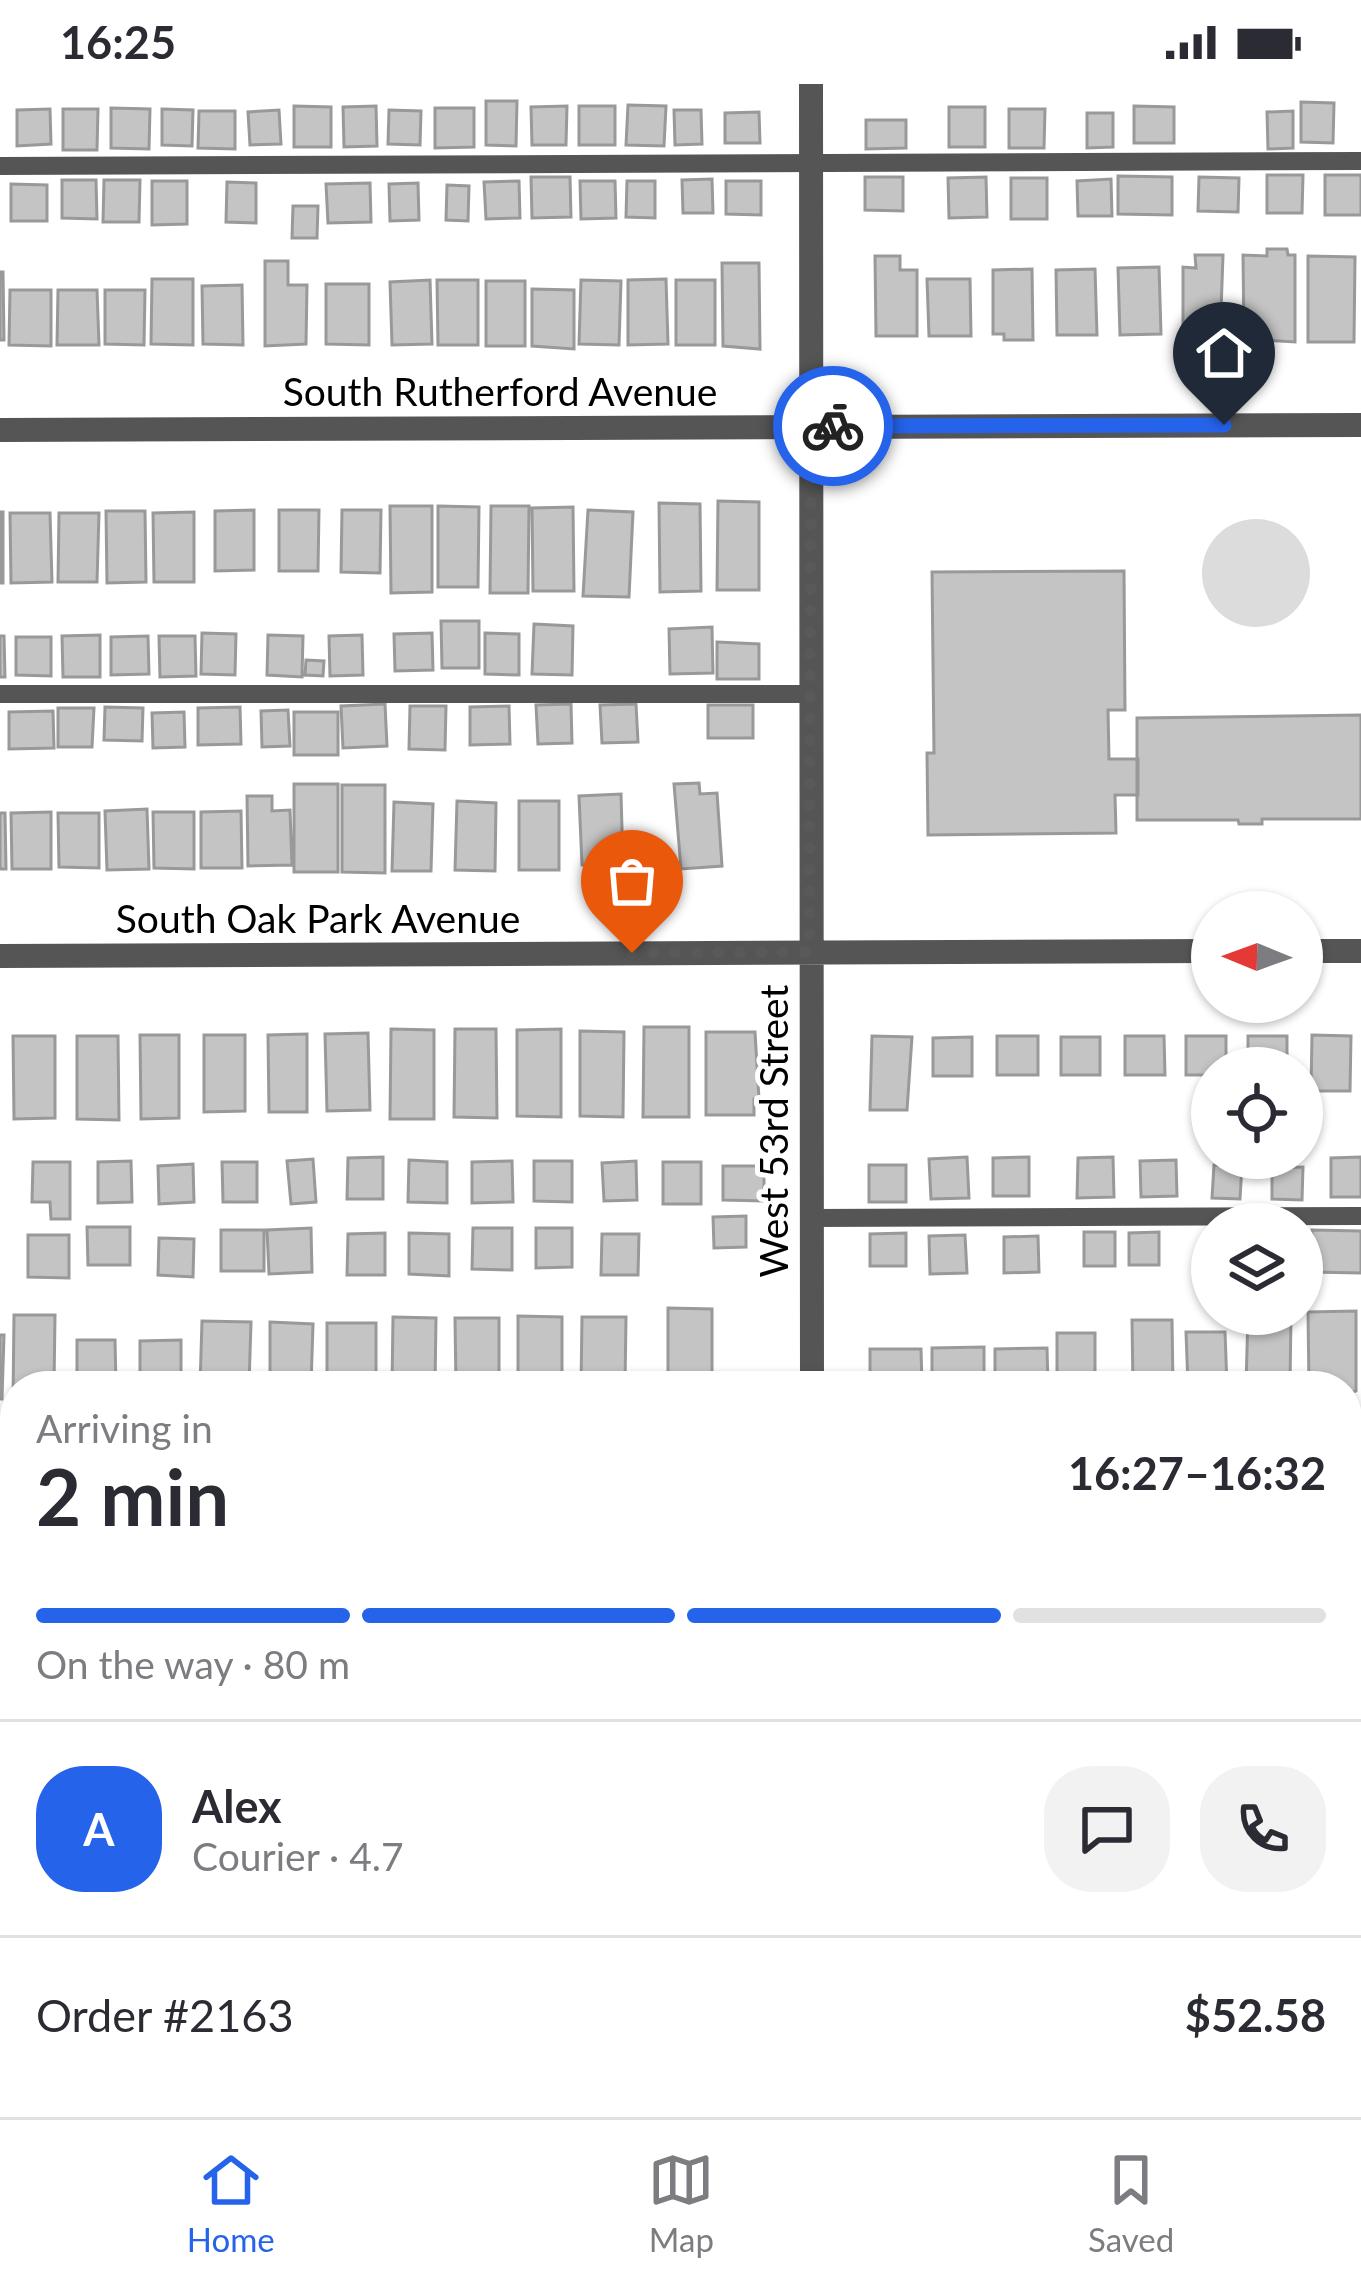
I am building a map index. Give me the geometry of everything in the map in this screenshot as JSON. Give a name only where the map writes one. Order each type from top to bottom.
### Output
[{"type":"street","name":"West 53rd Street","points":[[811,84],[812,1371]]},
{"type":"street","name":"South Rutherford Avenue","points":[[0,430],[1361,424]]},
{"type":"street","name":"South Oak Park Avenue","points":[[0,956],[1191,951]]},
{"type":"street","points":[[1323,951],[1361,951]]},
{"type":"lane","points":[[0,166],[1361,161]]},
{"type":"lane","points":[[0,694],[809,694]]},
{"type":"lane","points":[[810,1218],[1361,1216]]},
{"type":"shaded area","points":[[1256,519],[1294,535],[1310,573],[1294,611],[1256,627],[1218,611],[1202,573],[1218,535]]},
{"type":"building","points":[[486,101],[517,101],[516,146],[486,145]]},
{"type":"building","points":[[1301,102],[1334,103],[1333,143],[1301,142]]},
{"type":"building","points":[[628,105],[666,106],[664,146],[626,145]]},
{"type":"building","points":[[294,106],[331,107],[331,147],[294,147]]},
{"type":"building","points":[[376,106],[377,146],[344,147],[343,107]]},
{"type":"building","points":[[567,106],[566,145],[532,145],[531,107]]},
{"type":"building","points":[[579,106],[615,106],[615,145],[579,145]]},
{"type":"building","points":[[1134,106],[1174,107],[1174,143],[1134,143]]},
{"type":"building","points":[[949,107],[985,107],[985,147],[949,147]]},
{"type":"building","points":[[111,108],[150,109],[149,149],[111,148]]},
{"type":"building","points":[[435,108],[474,108],[474,147],[435,148]]},
{"type":"building","points":[[50,109],[51,144],[17,146],[17,110]]},
{"type":"building","points":[[63,109],[98,109],[97,150],[63,150]]},
{"type":"building","points":[[162,109],[193,110],[192,146],[162,145]]},
{"type":"building","points":[[1009,109],[1045,109],[1044,148],[1009,148]]},
{"type":"building","points":[[279,110],[281,144],[250,145],[248,112]]},
{"type":"building","points":[[389,110],[421,111],[420,145],[388,144]]},
{"type":"building","points":[[674,110],[701,110],[702,144],[675,145]]},
{"type":"building","points":[[199,111],[235,111],[235,149],[198,148]]},
{"type":"building","points":[[1293,111],[1293,148],[1268,149],[1267,112]]},
{"type":"building","points":[[759,112],[760,143],[725,143],[725,113]]},
{"type":"building","points":[[1087,113],[1113,113],[1113,147],[1087,148]]},
{"type":"building","points":[[866,120],[906,120],[906,148],[866,149]]},
{"type":"building","points":[[1267,175],[1303,175],[1302,213],[1267,213]]},
{"type":"building","points":[[1325,175],[1361,175],[1361,215],[1325,215]]},
{"type":"building","points":[[1118,176],[1172,177],[1172,215],[1118,214]]},
{"type":"building","points":[[531,177],[570,177],[571,217],[532,218]]},
{"type":"building","points":[[865,177],[903,177],[903,211],[865,210]]},
{"type":"building","points":[[986,177],[987,217],[949,218],[948,178]]},
{"type":"building","points":[[1199,177],[1239,178],[1238,212],[1198,211]]},
{"type":"building","points":[[1011,178],[1047,178],[1047,219],[1011,219]]},
{"type":"building","points":[[712,179],[713,213],[683,213],[682,180]]},
{"type":"building","points":[[1111,179],[1112,216],[1078,216],[1077,181]]},
{"type":"building","points":[[62,180],[96,180],[97,219],[62,218]]},
{"type":"building","points":[[104,180],[140,180],[139,222],[103,222]]},
{"type":"building","points":[[152,181],[187,181],[187,224],[152,225]]},
{"type":"building","points":[[519,181],[520,218],[486,219],[484,182]]},
{"type":"building","points":[[580,181],[615,181],[616,218],[581,219]]},
{"type":"building","points":[[627,181],[655,181],[655,218],[626,217]]},
{"type":"building","points":[[726,181],[761,181],[761,215],[726,214]]},
{"type":"building","points":[[227,182],[256,183],[256,223],[226,222]]},
{"type":"building","points":[[370,183],[371,222],[328,223],[326,184]]},
{"type":"building","points":[[418,183],[419,220],[390,221],[389,184]]},
{"type":"building","points":[[11,184],[47,185],[47,221],[11,221]]},
{"type":"building","points":[[447,185],[469,186],[468,221],[446,220]]},
{"type":"building","points":[[293,206],[318,206],[317,238],[292,238]]},
{"type":"building","points":[[1267,249],[1287,249],[1288,255],[1295,255],[1295,342],[1244,339],[1243,255],[1267,256]]},
{"type":"building","points":[[1195,255],[1223,255],[1220,339],[1183,335],[1183,267],[1196,268]]},
{"type":"building","points":[[875,256],[900,256],[900,270],[917,270],[917,336],[876,336]]},
{"type":"building","points":[[1308,256],[1355,257],[1354,342],[1308,342]]},
{"type":"building","points":[[265,261],[288,261],[288,285],[307,285],[306,344],[265,346]]},
{"type":"building","points":[[722,263],[759,263],[760,349],[723,346]]},
{"type":"building","points":[[1159,267],[1161,334],[1120,335],[1118,268]]},
{"type":"building","points":[[1032,269],[1033,340],[1004,340],[1004,334],[993,334],[993,270]]},
{"type":"building","points":[[1095,269],[1097,335],[1057,335],[1056,270]]},
{"type":"building","points":[[3,272],[4,340],[0,340]]},
{"type":"building","points":[[152,279],[193,279],[193,345],[151,344]]},
{"type":"building","points":[[666,279],[668,344],[628,345],[628,280]]},
{"type":"building","points":[[927,279],[970,279],[971,336],[929,336]]},
{"type":"building","points":[[430,280],[432,344],[392,345],[390,282]]},
{"type":"building","points":[[437,280],[478,280],[478,345],[438,345]]},
{"type":"building","points":[[581,280],[621,281],[619,345],[579,344]]},
{"type":"building","points":[[676,280],[715,280],[715,345],[676,345]]},
{"type":"building","points":[[486,281],[525,281],[525,346],[486,346]]},
{"type":"building","points":[[326,284],[369,284],[369,345],[326,344]]},
{"type":"building","points":[[242,285],[243,345],[203,344],[202,286]]},
{"type":"building","points":[[532,289],[574,290],[574,349],[532,346]]},
{"type":"building","points":[[10,290],[51,290],[51,346],[9,345]]},
{"type":"building","points":[[58,290],[97,290],[99,345],[57,345]]},
{"type":"building","points":[[105,290],[145,290],[144,345],[105,344]]},
{"type":"building","points":[[718,501],[759,502],[759,590],[717,590]]},
{"type":"building","points":[[659,503],[700,504],[701,591],[660,592]]},
{"type":"building","points":[[390,506],[432,506],[432,592],[391,593]]},
{"type":"building","points":[[438,506],[479,507],[478,587],[438,587]]},
{"type":"building","points":[[491,506],[529,506],[528,593],[490,593]]},
{"type":"building","points":[[573,507],[574,591],[533,591],[532,508]]},
{"type":"building","points":[[254,510],[254,570],[215,571],[215,511]]},
{"type":"building","points":[[279,510],[319,510],[318,571],[279,571]]},
{"type":"building","points":[[342,510],[381,510],[380,573],[341,572]]},
{"type":"building","points":[[588,510],[633,512],[629,597],[583,596]]},
{"type":"building","points":[[106,511],[145,511],[146,582],[107,583]]},
{"type":"building","points":[[3,512],[3,583],[0,583]]},
{"type":"building","points":[[194,512],[194,582],[154,582],[153,513]]},
{"type":"building","points":[[10,513],[50,513],[52,582],[11,583]]},
{"type":"building","points":[[59,513],[99,513],[97,582],[58,582]]},
{"type":"building","points":[[1124,571],[1125,710],[1108,710],[1109,759],[1138,759],[1138,795],[1115,795],[1116,833],[928,835],[927,753],[934,753],[932,572]]},
{"type":"building","points":[[441,621],[479,621],[479,668],[442,668]]},
{"type":"building","points":[[534,624],[573,626],[572,675],[532,674]]},
{"type":"building","points":[[712,627],[713,673],[670,674],[669,629]]},
{"type":"building","points":[[202,633],[236,634],[235,675],[201,674]]},
{"type":"building","points":[[432,633],[433,670],[395,671],[394,634]]},
{"type":"building","points":[[485,633],[519,634],[519,675],[485,674]]},
{"type":"building","points":[[100,635],[100,677],[63,677],[62,636]]},
{"type":"building","points":[[268,635],[303,636],[302,677],[267,675]]},
{"type":"building","points":[[362,635],[363,675],[330,676],[329,636]]},
{"type":"building","points":[[0,636],[4,636],[5,677],[0,677]]},
{"type":"building","points":[[148,636],[149,674],[111,675],[111,637]]},
{"type":"building","points":[[159,636],[195,636],[196,676],[160,677]]},
{"type":"building","points":[[16,637],[51,637],[51,676],[16,675]]},
{"type":"building","points":[[717,642],[759,644],[759,679],[717,679]]},
{"type":"building","points":[[306,660],[324,661],[323,676],[305,675]]},
{"type":"building","points":[[385,704],[387,746],[343,748],[341,706]]},
{"type":"building","points":[[571,704],[572,743],[538,744],[536,705]]},
{"type":"building","points":[[636,704],[638,742],[602,743],[600,705]]},
{"type":"building","points":[[708,705],[753,705],[753,738],[708,738]]},
{"type":"building","points":[[410,706],[446,706],[445,750],[409,749]]},
{"type":"building","points":[[509,706],[510,744],[470,745],[470,707]]},
{"type":"building","points":[[105,707],[143,708],[142,741],[104,740]]},
{"type":"building","points":[[240,707],[241,744],[198,745],[198,708]]},
{"type":"building","points":[[58,708],[94,708],[92,747],[58,747]]},
{"type":"building","points":[[288,710],[290,746],[262,747],[261,711]]},
{"type":"building","points":[[53,711],[54,748],[9,749],[9,712]]},
{"type":"building","points":[[184,712],[185,747],[153,748],[152,713]]},
{"type":"building","points":[[294,712],[338,712],[338,755],[294,755]]},
{"type":"building","points":[[1361,715],[1361,819],[1262,819],[1262,824],[1137,820],[1137,718]]},
{"type":"building","points":[[699,783],[700,794],[717,793],[722,866],[681,869],[674,784]]},
{"type":"building","points":[[294,784],[338,784],[338,872],[294,872]]},
{"type":"building","points":[[342,785],[385,785],[385,873],[342,872]]},
{"type":"building","points":[[621,794],[623,864],[582,865],[579,796]]},
{"type":"building","points":[[247,796],[272,796],[272,811],[290,810],[292,865],[248,866]]},
{"type":"building","points":[[457,801],[496,803],[495,871],[455,870]]},
{"type":"building","points":[[519,801],[559,801],[559,870],[519,870]]},
{"type":"building","points":[[394,802],[433,804],[431,871],[392,871]]},
{"type":"building","points":[[147,809],[149,869],[107,870],[105,811]]},
{"type":"building","points":[[241,811],[242,868],[201,868],[201,812]]},
{"type":"building","points":[[51,812],[51,869],[12,869],[11,813]]},
{"type":"building","points":[[153,812],[194,812],[194,869],[154,868]]},
{"type":"building","points":[[0,813],[5,813],[6,869],[0,869]]},
{"type":"building","points":[[58,813],[99,813],[99,868],[59,867]]},
{"type":"building","points":[[644,1027],[689,1027],[689,1117],[643,1117]]},
{"type":"building","points":[[391,1029],[434,1030],[434,1119],[390,1119]]},
{"type":"building","points":[[455,1029],[496,1029],[497,1118],[454,1117]]},
{"type":"building","points":[[561,1029],[561,1117],[517,1116],[517,1030]]},
{"type":"building","points":[[580,1031],[624,1032],[623,1117],[580,1116]]},
{"type":"building","points":[[706,1032],[755,1032],[759,1099],[754,1099],[754,1115],[706,1115]]},
{"type":"building","points":[[368,1033],[370,1110],[327,1111],[325,1034]]},
{"type":"building","points":[[307,1034],[307,1112],[269,1112],[268,1035]]},
{"type":"building","points":[[140,1035],[179,1035],[179,1118],[141,1119]]},
{"type":"building","points":[[204,1035],[245,1035],[245,1111],[204,1112]]},
{"type":"building","points":[[1312,1035],[1351,1036],[1350,1091],[1323,1091],[1323,1047],[1312,1047]]},
{"type":"building","points":[[13,1036],[55,1036],[55,1118],[14,1119]]},
{"type":"building","points":[[77,1036],[118,1036],[119,1120],[77,1119]]},
{"type":"building","points":[[872,1036],[912,1037],[907,1110],[870,1110]]},
{"type":"building","points":[[997,1036],[1038,1036],[1038,1075],[997,1075]]},
{"type":"building","points":[[1125,1036],[1164,1036],[1165,1075],[1125,1075]]},
{"type":"building","points":[[1186,1036],[1226,1036],[1226,1047],[1191,1047],[1191,1075],[1186,1075]]},
{"type":"building","points":[[1248,1036],[1287,1036],[1287,1047],[1248,1047]]},
{"type":"building","points":[[972,1037],[972,1076],[933,1076],[933,1038]]},
{"type":"building","points":[[1061,1037],[1100,1037],[1100,1075],[1061,1075]]},
{"type":"building","points":[[383,1157],[383,1199],[347,1199],[348,1158]]},
{"type":"building","points":[[967,1157],[969,1198],[931,1199],[929,1159]]},
{"type":"building","points":[[1029,1157],[1029,1196],[993,1196],[993,1158]]},
{"type":"building","points":[[1113,1157],[1114,1197],[1077,1198],[1078,1158]]},
{"type":"building","points":[[1361,1157],[1361,1197],[1331,1197],[1331,1158]]},
{"type":"building","points":[[313,1159],[316,1202],[291,1204],[287,1161]]},
{"type":"building","points":[[409,1160],[447,1162],[447,1203],[408,1202]]},
{"type":"building","points":[[1176,1160],[1177,1196],[1141,1197],[1140,1161]]},
{"type":"building","points":[[131,1161],[132,1202],[98,1203],[98,1162]]},
{"type":"building","points":[[512,1161],[513,1202],[472,1203],[472,1162]]},
{"type":"building","points":[[534,1161],[572,1161],[572,1202],[534,1201]]},
{"type":"building","points":[[636,1161],[637,1200],[604,1201],[602,1163]]},
{"type":"building","points":[[33,1162],[70,1162],[70,1219],[51,1219],[50,1202],[32,1202]]},
{"type":"building","points":[[222,1162],[257,1162],[257,1202],[223,1202]]},
{"type":"building","points":[[663,1162],[701,1162],[701,1204],[663,1204]]},
{"type":"building","points":[[193,1164],[194,1202],[159,1204],[158,1166]]},
{"type":"building","points":[[869,1165],[906,1165],[906,1202],[869,1202]]},
{"type":"building","points":[[723,1166],[764,1166],[764,1201],[723,1200]]},
{"type":"building","points":[[1213,1179],[1241,1179],[1240,1199],[1212,1198]]},
{"type":"building","points":[[1272,1179],[1303,1179],[1302,1200],[1272,1199]]},
{"type":"building","points":[[746,1216],[746,1247],[714,1248],[713,1217]]},
{"type":"building","points":[[87,1227],[130,1227],[130,1265],[88,1265]]},
{"type":"building","points":[[311,1228],[312,1272],[269,1274],[267,1230]]},
{"type":"building","points":[[473,1228],[512,1228],[512,1270],[472,1269]]},
{"type":"building","points":[[536,1228],[572,1228],[572,1267],[536,1268]]},
{"type":"building","points":[[221,1230],[264,1230],[264,1271],[221,1271]]},
{"type":"building","points":[[1323,1230],[1361,1231],[1361,1273],[1323,1272]]},
{"type":"building","points":[[1084,1232],[1115,1232],[1115,1266],[1084,1266]]},
{"type":"building","points":[[1159,1232],[1159,1265],[1129,1265],[1129,1233]]},
{"type":"building","points":[[385,1233],[385,1275],[347,1275],[348,1234]]},
{"type":"building","points":[[409,1233],[449,1234],[449,1276],[409,1274]]},
{"type":"building","points":[[906,1233],[906,1266],[870,1266],[870,1234]]},
{"type":"building","points":[[602,1234],[639,1234],[638,1275],[601,1275]]},
{"type":"building","points":[[28,1235],[69,1235],[69,1278],[28,1277]]},
{"type":"building","points":[[965,1235],[967,1273],[930,1274],[929,1236]]},
{"type":"building","points":[[1038,1236],[1039,1272],[1004,1273],[1004,1237]]},
{"type":"building","points":[[159,1238],[194,1239],[193,1277],[158,1275]]},
{"type":"building","points":[[668,1308],[712,1309],[712,1371],[668,1371]]},
{"type":"building","points":[[1356,1311],[1356,1371],[1309,1371],[1308,1335],[1323,1335],[1323,1312]]},
{"type":"building","points":[[14,1315],[55,1315],[54,1371],[13,1371]]},
{"type":"building","points":[[518,1316],[562,1317],[562,1371],[518,1371]]},
{"type":"building","points":[[393,1317],[436,1318],[435,1371],[392,1371]]},
{"type":"building","points":[[582,1317],[626,1317],[625,1371],[581,1371]]},
{"type":"building","points":[[455,1318],[499,1318],[499,1371],[456,1371]]},
{"type":"building","points":[[1132,1320],[1172,1320],[1173,1371],[1133,1371]]},
{"type":"building","points":[[202,1321],[251,1322],[249,1371],[200,1371]]},
{"type":"building","points":[[270,1322],[313,1324],[311,1371],[270,1371]]},
{"type":"building","points":[[327,1323],[376,1323],[376,1371],[327,1371]]},
{"type":"building","points":[[1186,1332],[1225,1335],[1226,1371],[1187,1371]]},
{"type":"building","points":[[1057,1333],[1095,1333],[1095,1371],[1057,1371]]},
{"type":"building","points":[[0,1335],[4,1335],[3,1371]]},
{"type":"building","points":[[1247,1335],[1291,1335],[1290,1371],[1246,1371]]},
{"type":"building","points":[[77,1340],[115,1340],[116,1371],[77,1371]]},
{"type":"building","points":[[181,1340],[181,1371],[140,1371],[140,1341]]},
{"type":"building","points":[[984,1347],[984,1371],[932,1371],[932,1348]]},
{"type":"building","points":[[1047,1348],[1048,1371],[995,1371],[995,1349]]},
{"type":"building","points":[[870,1349],[921,1349],[922,1371],[870,1371]]},
{"type":"way so far","points":[[632,953],[809,952],[811,427],[833,426]]},
{"type":"route","points":[[833,426],[1224,425]]}]
